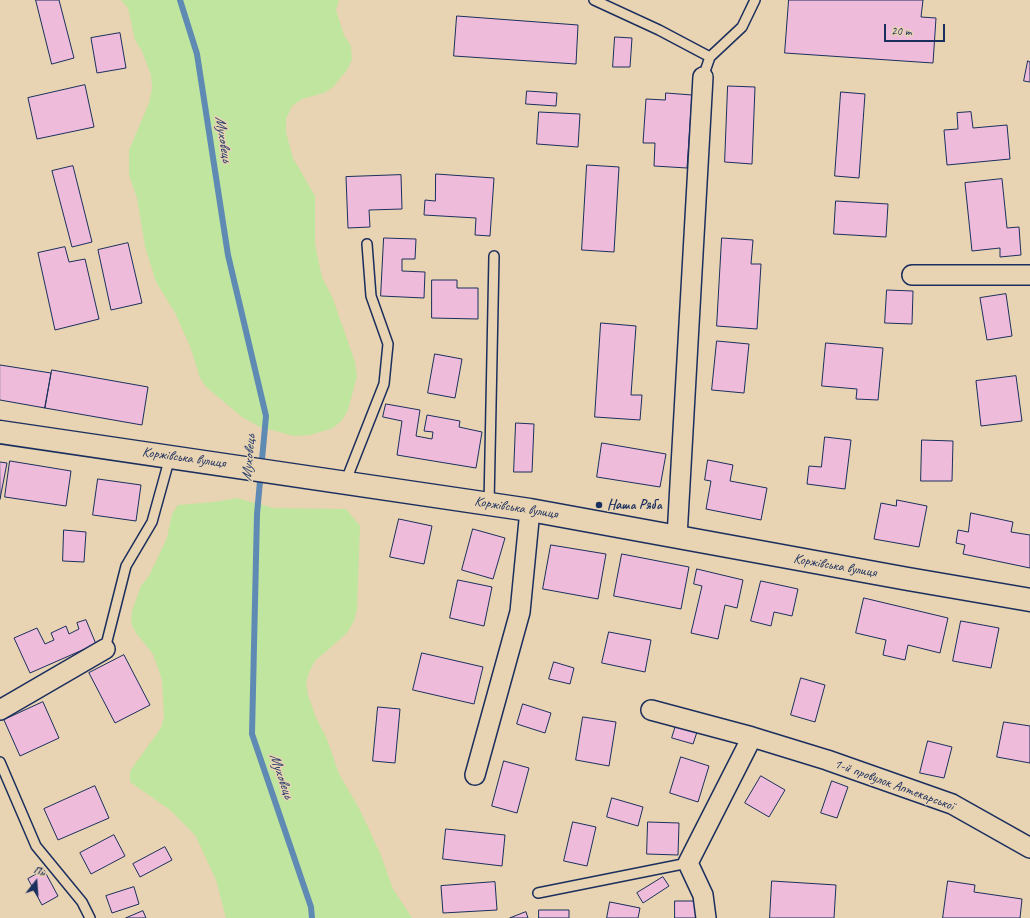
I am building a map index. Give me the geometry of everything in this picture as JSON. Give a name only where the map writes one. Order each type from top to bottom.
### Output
[{"type":"street","points":[[677,537],[703,77]]},
{"type":"street","points":[[912,275],[1030,275]]},
{"type":"street","name":"Коржівська вулиця","points":[[0,432],[530,510],[908,580],[1030,600]]},
{"type":"street","points":[[475,776],[520,612],[530,510]]},
{"type":"street","points":[[0,710],[105,649]]},
{"type":"street","name":"1-й провулок Аптекарської","points":[[651,710],[752,737],[827,760],[952,804],[1030,848]]},
{"type":"street","points":[[706,918],[703,895],[688,863],[752,737]]},
{"type":"lane","points":[[594,0],[659,30],[710,57]]},
{"type":"lane","points":[[703,77],[710,57],[742,27],[755,0]]},
{"type":"lane","points":[[345,483],[384,384],[388,344],[371,296],[367,244]]},
{"type":"lane","points":[[489,504],[494,256]]},
{"type":"lane","points":[[105,649],[126,566],[152,522],[171,456]]},
{"type":"lane","points":[[0,762],[36,846],[82,902],[90,918]]},
{"type":"lane","points":[[538,893],[688,863]]},
{"type":"green space","points":[[121,0],[339,0],[336,10],[344,35],[351,46],[352,60],[347,70],[333,87],[324,93],[302,99],[292,106],[286,119],[286,132],[293,158],[315,196],[315,244],[322,277],[333,299],[355,362],[357,376],[348,410],[342,420],[333,428],[310,435],[294,436],[260,427],[242,417],[206,387],[200,378],[190,346],[174,311],[156,282],[145,246],[137,198],[129,175],[129,150],[149,103],[152,88],[151,75],[142,51],[135,40],[128,8]]},
{"type":"green space","points":[[237,498],[274,508],[346,509],[360,526],[357,610],[354,621],[347,633],[315,661],[309,672],[306,683],[308,695],[316,718],[327,739],[339,774],[359,808],[380,853],[393,889],[412,918],[226,918],[216,880],[195,835],[170,810],[130,782],[130,771],[161,728],[164,717],[162,680],[153,654],[136,633],[131,623],[132,611],[141,586],[149,576],[167,538],[172,514],[178,505],[214,502]]},
{"type":"building","points":[[36,0],[59,0],[74,58],[52,64]]},
{"type":"building","points":[[789,0],[923,0],[921,17],[936,18],[933,63],[785,53]]},
{"type":"building","points":[[457,16],[578,25],[576,64],[454,56]]},
{"type":"building","points":[[120,33],[126,68],[97,73],[91,38]]},
{"type":"building","points":[[615,37],[632,38],[630,67],[613,67]]},
{"type":"building","points":[[1028,61],[1030,62],[1030,82],[1024,81]]},
{"type":"building","points":[[85,85],[94,127],[37,139],[28,98]]},
{"type":"building","points":[[728,86],[755,87],[752,164],[725,162]]},
{"type":"building","points":[[527,91],[557,93],[556,106],[526,104]]},
{"type":"building","points":[[841,92],[865,94],[859,178],[835,176]]},
{"type":"building","points":[[666,93],[692,95],[687,168],[654,166],[655,143],[643,143],[646,99],[665,100]]},
{"type":"building","points":[[539,112],[580,114],[578,147],[537,144]]},
{"type":"building","points":[[971,112],[973,128],[1007,125],[1010,159],[947,165],[944,130],[958,129],[957,113]]},
{"type":"building","points":[[587,165],[619,167],[614,252],[582,250]]},
{"type":"building","points":[[73,166],[92,242],[72,247],[52,171]]},
{"type":"building","points":[[436,174],[494,178],[490,236],[475,235],[476,218],[424,215],[425,200],[435,201]]},
{"type":"building","points":[[401,175],[402,209],[369,210],[370,227],[348,228],[346,177]]},
{"type":"building","points":[[1002,179],[1007,228],[1019,227],[1021,255],[1000,257],[1000,248],[972,251],[965,183]]},
{"type":"building","points":[[836,201],[888,204],[886,237],[834,234]]},
{"type":"building","points":[[384,238],[416,239],[415,259],[402,259],[402,271],[425,272],[424,298],[381,296]]},
{"type":"building","points":[[722,238],[753,240],[751,264],[761,264],[757,329],[717,326]]},
{"type":"building","points":[[128,243],[142,303],[111,310],[98,250]]},
{"type":"building","points":[[65,247],[69,262],[85,259],[99,319],[55,330],[38,253]]},
{"type":"building","points":[[432,280],[457,280],[457,288],[478,288],[478,319],[432,318]]},
{"type":"building","points":[[887,290],[913,291],[912,324],[885,323]]},
{"type":"building","points":[[1006,294],[1012,336],[987,340],[980,298]]},
{"type":"building","points":[[601,323],[636,326],[631,395],[642,395],[640,420],[595,417]]},
{"type":"building","points":[[717,341],[749,344],[744,393],[712,390]]},
{"type":"building","points":[[826,343],[883,348],[878,400],[856,399],[857,389],[822,386]]},
{"type":"building","points":[[435,354],[462,359],[455,398],[428,393]]},
{"type":"building","points":[[0,365],[51,373],[45,408],[0,400]]},
{"type":"building","points":[[52,370],[148,387],[142,425],[45,408]]},
{"type":"building","points":[[1016,376],[1022,421],[981,426],[976,381]]},
{"type":"building","points":[[386,404],[420,410],[416,436],[432,439],[433,432],[424,431],[427,415],[460,421],[459,427],[482,432],[476,468],[397,455],[402,421],[383,417]]},
{"type":"building","points":[[516,423],[534,424],[532,472],[514,472]]},
{"type":"building","points":[[825,437],[851,440],[845,489],[807,484],[809,466],[821,467]]},
{"type":"building","points":[[922,440],[953,441],[952,481],[921,481]]},
{"type":"building","points":[[602,443],[666,454],[660,487],[597,477]]},
{"type":"building","points":[[708,460],[733,465],[730,481],[767,488],[761,520],[706,509],[711,481],[705,480]]},
{"type":"building","points":[[10,461],[71,471],[66,506],[5,497]]},
{"type":"building","points":[[0,462],[7,463],[0,499]]},
{"type":"building","points":[[98,479],[141,485],[136,521],[93,515]]},
{"type":"building","points":[[897,500],[927,506],[919,547],[874,539],[881,503],[896,506]]},
{"type":"building","points":[[971,513],[1013,522],[1011,532],[1030,535],[1030,568],[963,554],[965,545],[956,543],[958,530],[968,532]]},
{"type":"building","points":[[399,519],[432,526],[424,564],[390,557]]},
{"type":"building","points":[[473,529],[505,538],[493,579],[462,570]]},
{"type":"building","points":[[64,530],[86,532],[84,562],[63,561]]},
{"type":"building","points":[[551,545],[606,554],[598,599],[543,589]]},
{"type":"building","points":[[622,554],[689,567],[681,609],[614,596]]},
{"type":"building","points":[[697,569],[743,580],[737,608],[725,605],[718,639],[691,633],[702,586],[694,584]]},
{"type":"building","points":[[458,580],[492,587],[484,626],[450,618]]},
{"type":"building","points":[[761,581],[798,589],[792,616],[774,612],[771,626],[751,621]]},
{"type":"building","points":[[864,598],[948,618],[940,653],[908,645],[905,660],[883,655],[886,640],[856,633]]},
{"type":"building","points":[[86,620],[96,644],[30,673],[14,638],[37,628],[45,644],[54,640],[51,633],[66,626],[69,634],[79,629],[77,623]]},
{"type":"building","points":[[961,621],[999,628],[991,668],[953,661]]},
{"type":"building","points":[[609,632],[651,640],[645,672],[602,663]]},
{"type":"building","points":[[422,653],[483,667],[474,704],[413,690]]},
{"type":"building","points":[[124,655],[150,705],[115,723],[89,673]]},
{"type":"building","points":[[554,662],[574,668],[570,684],[549,679]]},
{"type":"building","points":[[801,678],[825,685],[815,722],[791,715]]},
{"type":"building","points":[[43,702],[59,738],[20,756],[4,720]]},
{"type":"building","points":[[523,704],[551,713],[545,733],[517,724]]},
{"type":"building","points":[[378,707],[400,709],[395,763],[373,761]]},
{"type":"building","points":[[583,717],[616,722],[609,766],[576,760]]},
{"type":"building","points":[[677,722],[698,729],[693,744],[672,738]]},
{"type":"building","points":[[1004,722],[1030,726],[1030,763],[997,757]]},
{"type":"building","points":[[928,741],[952,747],[944,778],[920,773]]},
{"type":"building","points":[[681,757],[709,766],[698,802],[670,793]]},
{"type":"building","points":[[504,761],[529,768],[517,813],[492,806]]},
{"type":"building","points":[[761,776],[785,790],[769,817],[745,803]]},
{"type":"building","points":[[832,781],[848,787],[837,818],[821,813]]},
{"type":"building","points":[[95,786],[109,818],[58,840],[44,809]]},
{"type":"building","points":[[612,798],[643,807],[638,826],[607,817]]},
{"type":"building","points":[[573,822],[596,827],[587,866],[564,861]]},
{"type":"building","points":[[648,822],[679,823],[678,855],[647,854]]},
{"type":"building","points":[[446,829],[505,835],[502,866],[443,859]]},
{"type":"building","points":[[114,835],[125,856],[91,874],[80,853]]},
{"type":"building","points":[[165,847],[172,860],[140,877],[133,864]]},
{"type":"building","points":[[44,870],[58,896],[42,905],[28,879]]},
{"type":"building","points":[[663,877],[669,886],[643,903],[637,893]]},
{"type":"building","points":[[772,881],[836,885],[834,918],[770,918]]},
{"type":"building","points":[[948,881],[975,885],[974,892],[1022,899],[1020,918],[943,918]]},
{"type":"building","points":[[495,882],[497,910],[443,913],[441,886]]},
{"type":"building","points":[[134,887],[139,904],[112,913],[106,896]]},
{"type":"building","points":[[675,901],[696,901],[696,918],[675,918]]},
{"type":"building","points":[[610,902],[640,908],[638,918],[607,918]]},
{"type":"building","points":[[539,910],[569,910],[569,918],[539,918]]},
{"type":"building","points":[[143,911],[146,918],[126,918]]},
{"type":"building","points":[[526,912],[528,918],[510,918]]},
{"type":"waterway","name":"Муховець","points":[[180,0],[197,54],[228,255],[266,416],[257,514],[252,734],[311,907],[312,918]]},
{"type":"place","name":"Наша Ряба","points":[[599,505]]}]
